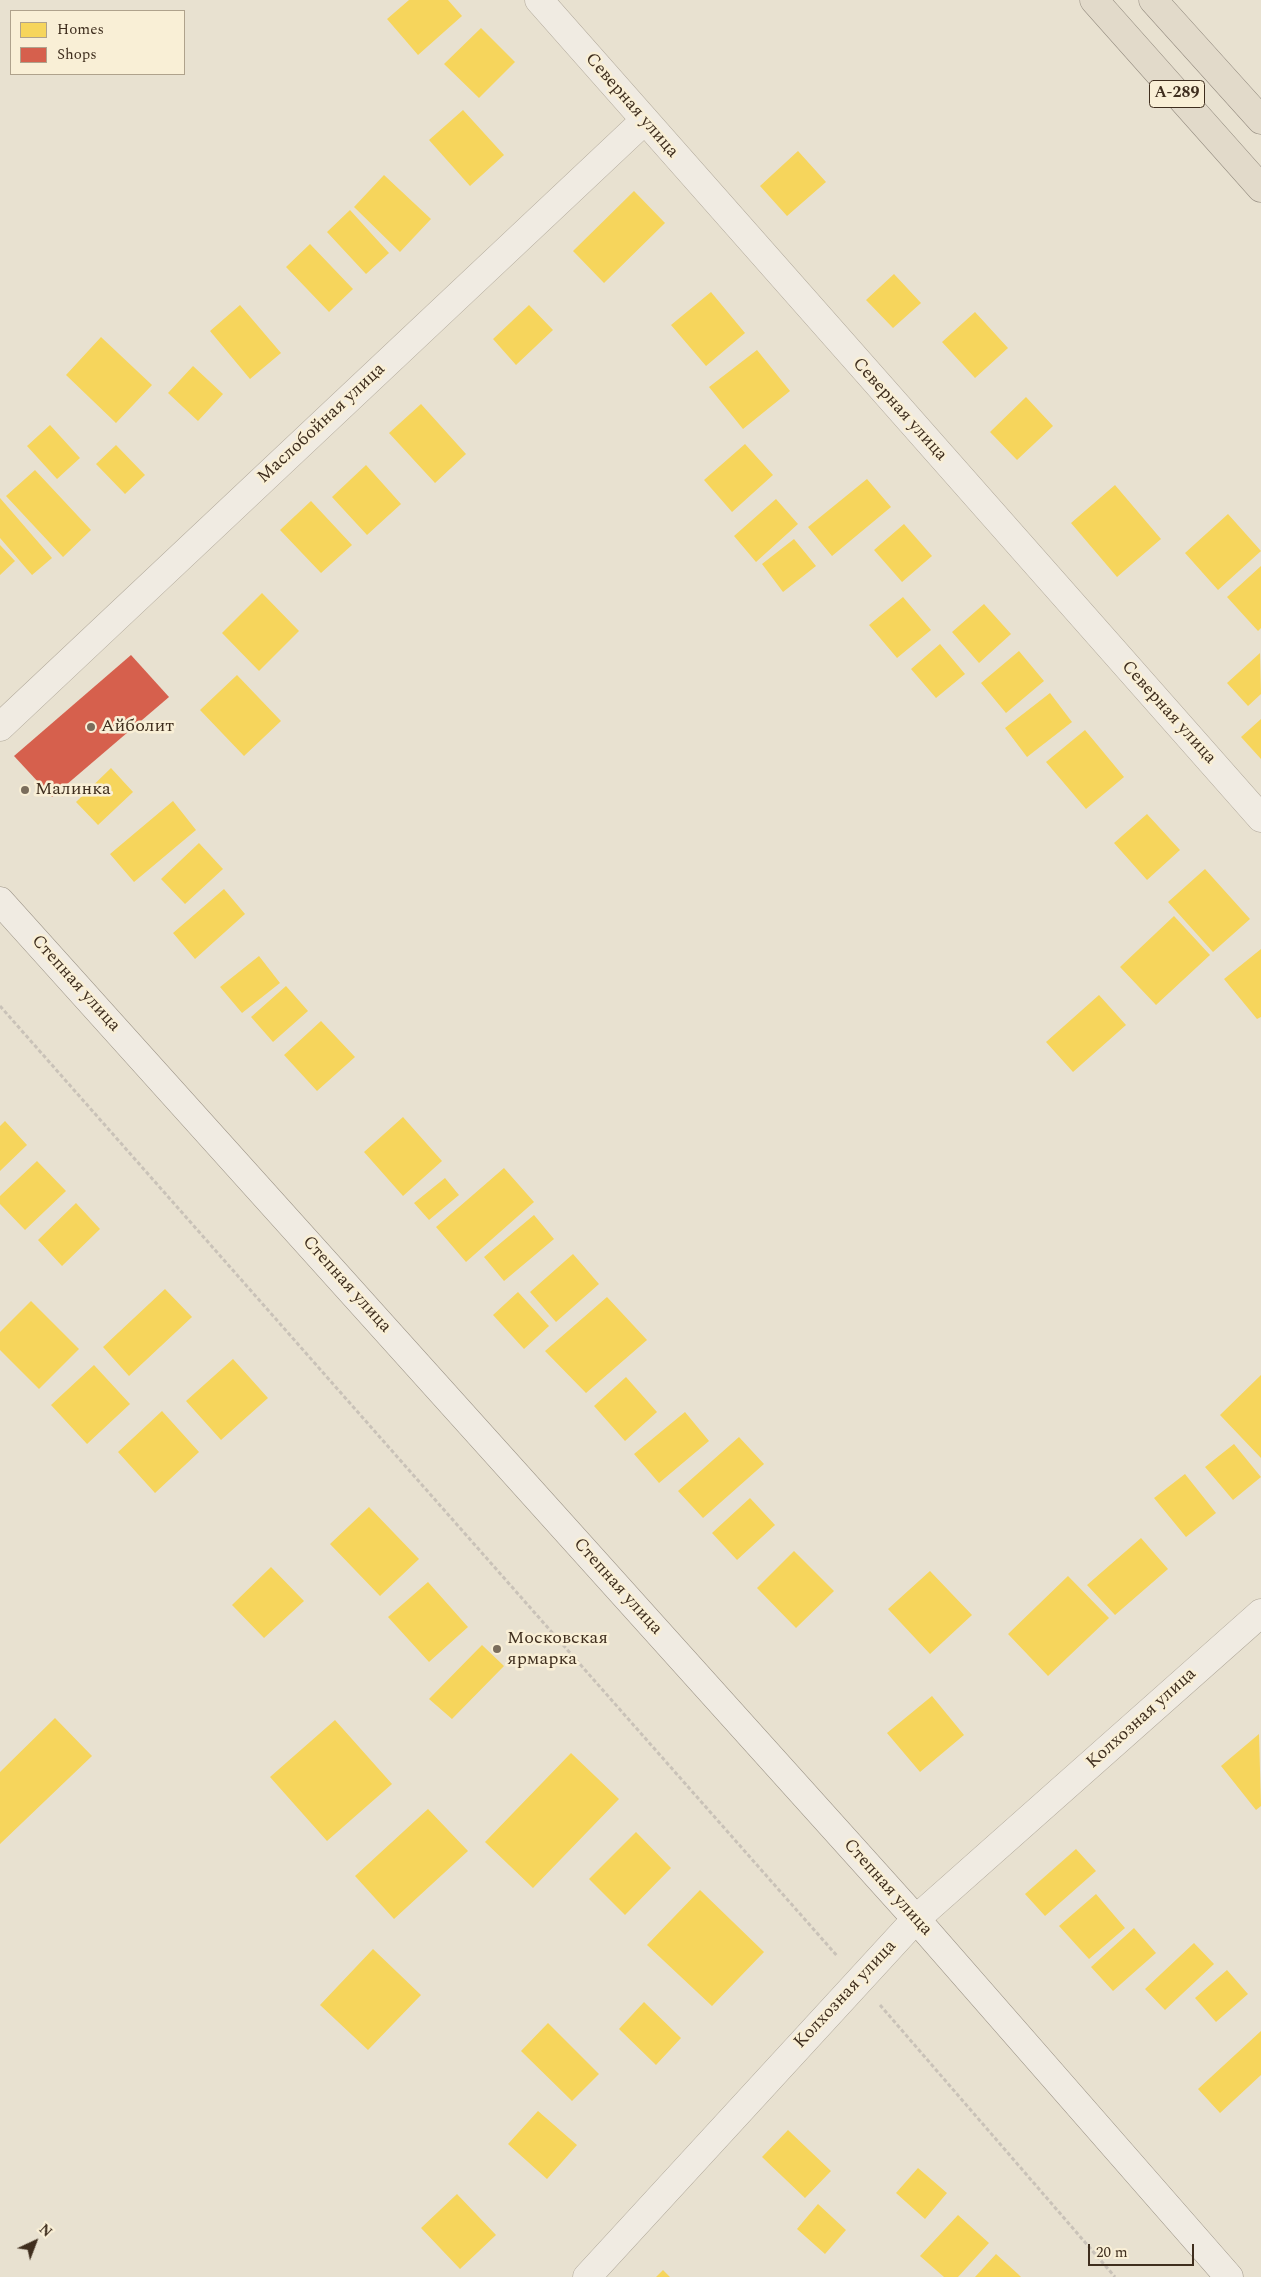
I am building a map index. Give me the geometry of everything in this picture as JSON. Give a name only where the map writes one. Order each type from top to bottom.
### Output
[{"type":"highway","name":"А-289","points":[[1094,0],[1261,188]]},
{"type":"highway","name":"А-289","points":[[1153,0],[1261,120]]},
{"type":"street","name":"Северная улица","points":[[539,0],[1261,818]]},
{"type":"street","name":"Маслобойная улица","points":[[0,727],[644,121]]},
{"type":"street","name":"Степная улица","points":[[0,901],[916,1919],[1229,2277]]},
{"type":"street","name":"Колхозная улица","points":[[587,2277],[916,1919],[1261,1614]]},
{"type":"path","points":[[0,1006],[859,1981],[1115,2277]]},
{"type":"building: Homes","points":[[409,0],[448,0],[462,16],[418,55],[387,19]]},
{"type":"building: Homes","points":[[481,28],[515,62],[479,98],[444,64]]},
{"type":"building: Homes","points":[[463,110],[504,155],[470,186],[429,140]]},
{"type":"building: Homes","points":[[798,151],[826,182],[787,216],[760,186]]},
{"type":"building: Homes","points":[[384,175],[431,219],[400,252],[354,207]]},
{"type":"building: Homes","points":[[634,191],[665,223],[604,283],[573,251]]},
{"type":"building: Homes","points":[[350,210],[389,253],[366,274],[327,232]]},
{"type":"building: Homes","points":[[310,244],[353,289],[329,312],[286,267]]},
{"type":"building: Homes","points":[[894,274],[921,303],[893,328],[866,300]]},
{"type":"building: Homes","points":[[711,292],[745,333],[706,366],[671,325]]},
{"type":"building: Homes","points":[[240,305],[281,353],[250,379],[210,331]]},
{"type":"building: Homes","points":[[529,305],[553,330],[516,365],[493,339]]},
{"type":"building: Homes","points":[[975,312],[1008,348],[975,378],[942,342]]},
{"type":"building: Homes","points":[[101,337],[152,385],[116,423],[66,375]]},
{"type":"building: Homes","points":[[757,350],[790,391],[743,429],[709,387]]},
{"type":"building: Homes","points":[[193,366],[223,394],[198,421],[168,393]]},
{"type":"building: Homes","points":[[1026,397],[1053,426],[1017,460],[990,432]]},
{"type":"building: Homes","points":[[421,404],[466,454],[435,483],[389,433]]},
{"type":"building: Homes","points":[[50,425],[80,458],[57,479],[27,446]]},
{"type":"building: Homes","points":[[745,444],[773,475],[732,512],[704,480]]},
{"type":"building: Homes","points":[[116,445],[145,475],[125,494],[96,464]]},
{"type":"building: Homes","points":[[366,465],[401,504],[367,535],[332,497]]},
{"type":"building: Homes","points":[[35,470],[91,530],[63,557],[6,496]]},
{"type":"building: Homes","points":[[867,479],[891,507],[832,556],[808,527]]},
{"type":"building: Homes","points":[[1115,485],[1161,539],[1117,577],[1071,523]]},
{"type":"building: Homes","points":[[0,498],[52,558],[32,575],[0,538]]},
{"type":"building: Homes","points":[[776,499],[798,524],[756,562],[734,536]]},
{"type":"building: Homes","points":[[311,501],[352,545],[321,573],[280,530]]},
{"type":"building: Homes","points":[[1228,514],[1261,551],[1218,590],[1185,553]]},
{"type":"building: Homes","points":[[904,524],[932,556],[902,582],[874,550]]},
{"type":"building: Homes","points":[[794,539],[816,566],[783,592],[762,564]]},
{"type":"building: Homes","points":[[0,545],[15,561],[0,575]]},
{"type":"building: Homes","points":[[1261,566],[1261,628],[1258,631],[1227,597]]},
{"type":"building: Homes","points":[[262,593],[299,631],[259,671],[222,633]]},
{"type":"building: Homes","points":[[903,597],[931,630],[897,658],[869,625]]},
{"type":"building: Homes","points":[[984,604],[1011,634],[979,663],[952,632]]},
{"type":"building: Homes","points":[[940,644],[965,674],[936,698],[911,669]]},
{"type":"building: Homes","points":[[1019,651],[1044,681],[1006,713],[981,683]]},
{"type":"building: Homes","points":[[1260,653],[1261,694],[1248,706],[1227,683]]},
{"type":"building: Homes","points":[[237,675],[281,721],[244,756],[200,710]]},
{"type":"building: Homes","points":[[1050,693],[1072,722],[1027,757],[1005,728]]},
{"type":"building: Homes","points":[[1261,719],[1261,759],[1241,737]]},
{"type":"building: Homes","points":[[1085,730],[1124,777],[1086,809],[1046,762]]},
{"type":"building: Homes","points":[[111,768],[133,792],[98,825],[76,802]]},
{"type":"building: Homes","points":[[173,801],[196,830],[134,882],[110,854]]},
{"type":"building: Homes","points":[[1147,814],[1180,850],[1147,880],[1114,843]]},
{"type":"building: Homes","points":[[199,843],[223,869],[185,904],[161,879]]},
{"type":"building: Homes","points":[[1205,869],[1250,919],[1213,952],[1168,902]]},
{"type":"building: Homes","points":[[224,889],[245,914],[195,959],[173,933]]},
{"type":"building: Homes","points":[[1174,916],[1210,955],[1156,1005],[1120,967]]},
{"type":"building: Homes","points":[[1261,949],[1261,1017],[1257,1019],[1224,979]]},
{"type":"building: Homes","points":[[259,956],[280,983],[242,1013],[220,987]]},
{"type":"building: Homes","points":[[286,986],[308,1011],[273,1042],[251,1017]]},
{"type":"building: Homes","points":[[1099,995],[1126,1025],[1073,1072],[1046,1042]]},
{"type":"building: Homes","points":[[321,1021],[355,1057],[317,1091],[284,1055]]},
{"type":"building: Homes","points":[[403,1117],[442,1161],[403,1196],[364,1152]]},
{"type":"building: Homes","points":[[5,1121],[27,1145],[0,1171],[0,1126]]},
{"type":"building: Homes","points":[[37,1161],[66,1191],[25,1230],[0,1204],[0,1196]]},
{"type":"building: Homes","points":[[504,1168],[534,1202],[466,1262],[436,1227]]},
{"type":"building: Homes","points":[[445,1178],[459,1195],[429,1220],[414,1203]]},
{"type":"building: Homes","points":[[76,1203],[100,1229],[62,1266],[38,1240]]},
{"type":"building: Homes","points":[[534,1215],[554,1239],[504,1281],[484,1257]]},
{"type":"building: Homes","points":[[573,1254],[599,1284],[556,1322],[530,1292]]},
{"type":"building: Homes","points":[[165,1289],[192,1317],[129,1376],[103,1347]]},
{"type":"building: Homes","points":[[518,1292],[549,1326],[524,1349],[493,1315]]},
{"type":"building: Homes","points":[[607,1297],[647,1340],[586,1393],[545,1351]]},
{"type":"building: Homes","points":[[31,1301],[79,1349],[39,1389],[0,1350],[0,1332]]},
{"type":"building: Homes","points":[[233,1359],[268,1398],[221,1440],[186,1401]]},
{"type":"building: Homes","points":[[94,1365],[130,1404],[87,1444],[51,1405]]},
{"type":"building: Homes","points":[[1261,1375],[1261,1458],[1220,1415]]},
{"type":"building: Homes","points":[[626,1377],[657,1412],[625,1441],[594,1406]]},
{"type":"building: Homes","points":[[162,1411],[199,1452],[155,1493],[118,1452]]},
{"type":"building: Homes","points":[[685,1412],[709,1441],[659,1483],[634,1454]]},
{"type":"building: Homes","points":[[739,1437],[764,1464],[703,1518],[678,1491]]},
{"type":"building: Homes","points":[[1234,1444],[1261,1477],[1233,1500],[1205,1467]]},
{"type":"building: Homes","points":[[1185,1474],[1216,1513],[1186,1537],[1154,1498]]},
{"type":"building: Homes","points":[[750,1498],[775,1525],[737,1560],[712,1533]]},
{"type":"building: Homes","points":[[369,1507],[419,1559],[380,1596],[330,1544]]},
{"type":"building: Homes","points":[[1141,1538],[1168,1569],[1115,1615],[1087,1585]]},
{"type":"building: Homes","points":[[794,1551],[834,1591],[796,1628],[757,1588]]},
{"type":"building: Homes","points":[[271,1567],[304,1601],[264,1638],[232,1605]]},
{"type":"building: Homes","points":[[930,1571],[972,1615],[930,1654],[888,1609]]},
{"type":"building: Homes","points":[[1068,1576],[1109,1618],[1048,1676],[1008,1634]]},
{"type":"building: Homes","points":[[428,1582],[468,1627],[429,1662],[388,1617]]},
{"type":"building: Homes","points":[[482,1645],[504,1666],[452,1719],[429,1699]]},
{"type":"building: Homes","points":[[932,1696],[964,1735],[920,1772],[887,1733]]},
{"type":"building: Homes","points":[[55,1718],[92,1756],[0,1844],[0,1772]]},
{"type":"building: Homes","points":[[335,1720],[392,1784],[327,1841],[270,1777]]},
{"type":"building: Homes","points":[[1259,1734],[1261,1806],[1256,1810],[1221,1766]]},
{"type":"building: Homes","points":[[571,1753],[619,1799],[533,1888],[485,1842]]},
{"type":"building: Homes","points":[[428,1809],[468,1851],[394,1919],[355,1876]]},
{"type":"building: Homes","points":[[636,1832],[671,1868],[625,1915],[589,1879]]},
{"type":"building: Homes","points":[[1076,1849],[1096,1871],[1045,1916],[1025,1894]]},
{"type":"building: Homes","points":[[700,1890],[764,1952],[712,2006],[647,1945]]},
{"type":"building: Homes","points":[[1096,1894],[1125,1928],[1089,1959],[1059,1926]]},
{"type":"building: Homes","points":[[1134,1928],[1156,1953],[1113,1991],[1091,1967]]},
{"type":"building: Homes","points":[[1194,1943],[1214,1964],[1165,2010],[1145,1989]]},
{"type":"building: Homes","points":[[373,1949],[421,1995],[368,2050],[320,2005]]},
{"type":"building: Homes","points":[[1227,1970],[1248,1994],[1216,2022],[1195,1998]]},
{"type":"building: Homes","points":[[644,2002],[681,2038],[656,2065],[619,2029]]},
{"type":"building: Homes","points":[[548,2023],[599,2074],[572,2101],[521,2051]]},
{"type":"building: Homes","points":[[1261,2031],[1261,2075],[1220,2113],[1198,2089]]},
{"type":"building: Homes","points":[[538,2111],[577,2145],[547,2179],[508,2144]]},
{"type":"building: Homes","points":[[788,2130],[831,2171],[805,2198],[762,2157]]},
{"type":"building: Homes","points":[[918,2168],[947,2193],[925,2219],[896,2193]]},
{"type":"building: Homes","points":[[457,2194],[496,2235],[460,2269],[421,2228]]},
{"type":"building: Homes","points":[[818,2204],[846,2230],[825,2254],[797,2229]]},
{"type":"building: Homes","points":[[958,2215],[989,2243],[958,2277],[944,2277],[920,2256]]},
{"type":"building: Homes","points":[[996,2254],[1018,2274],[1021,2277],[975,2277]]},
{"type":"building: Homes","points":[[663,2270],[670,2277],[656,2277]]},
{"type":"building: Shops","name":"Айболит","points":[[131,655],[169,697],[52,797],[14,756]]},
{"type":"place","name":"Айболит","points":[[91,727]]},
{"type":"place","name":"Малинка","points":[[25,790]]},
{"type":"place","name":"Московская ярмарка","points":[[497,1649]]}]
